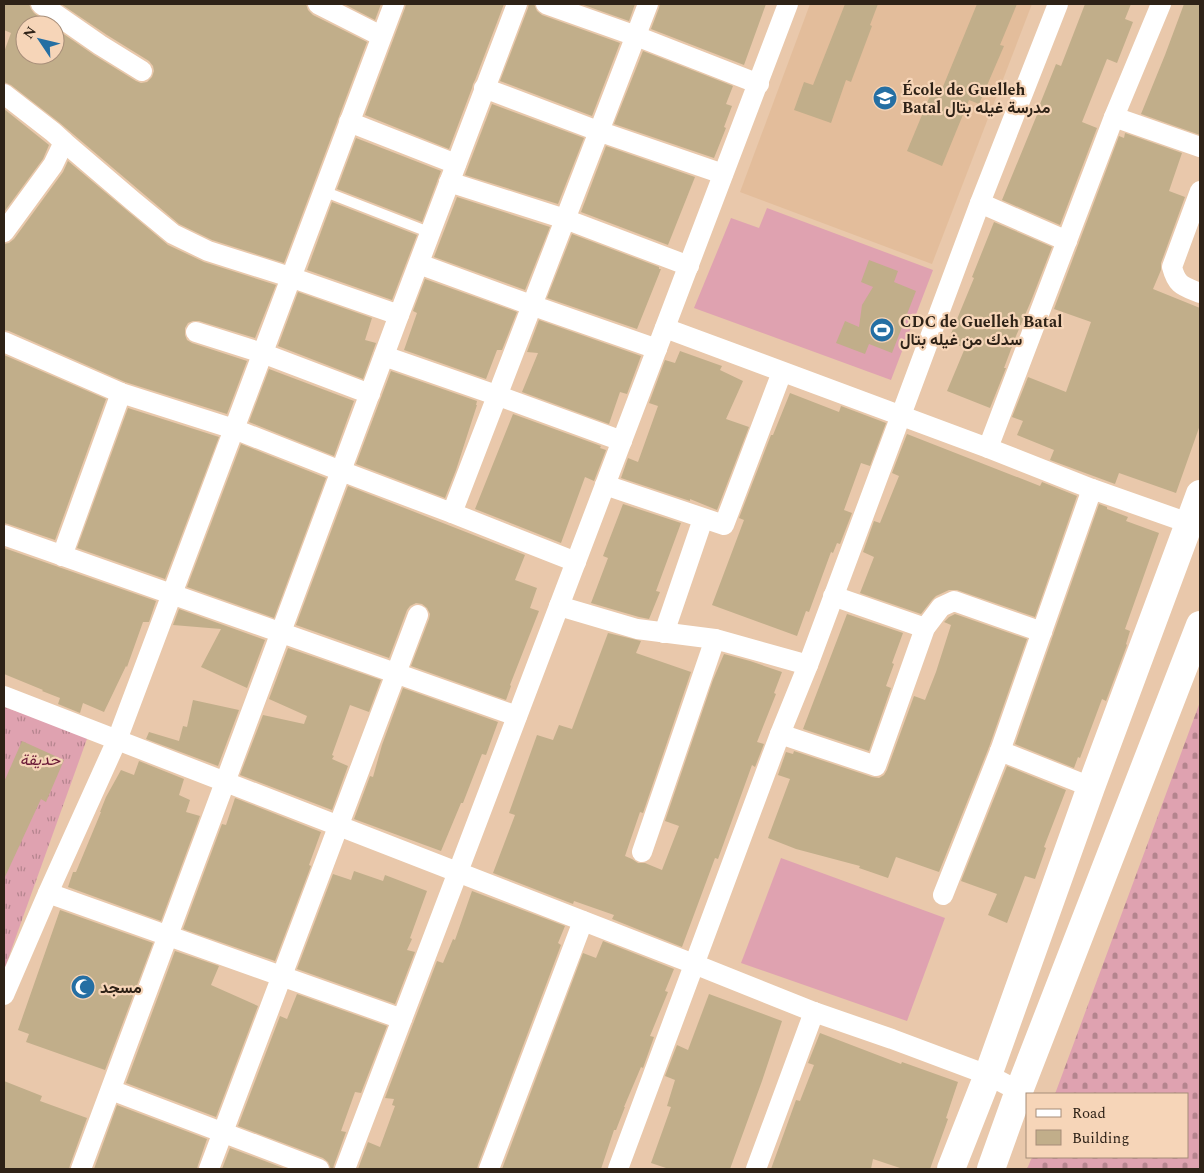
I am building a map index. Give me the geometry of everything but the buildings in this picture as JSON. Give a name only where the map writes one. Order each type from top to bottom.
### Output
[{"type":"main road","points":[[951,1169],[988,1075],[1091,787],[1195,525],[1200,494]]},
{"type":"main road","points":[[991,1169],[1019,1091],[1200,625]]},
{"type":"street","points":[[41,4],[100,45],[142,71]]},
{"type":"street","points":[[318,4],[381,36]]},
{"type":"street","points":[[4,995],[117,740],[394,4]]},
{"type":"street","points":[[81,1169],[517,4]]},
{"type":"street","points":[[546,4],[636,36],[759,84]]},
{"type":"street","points":[[452,512],[648,4]]},
{"type":"street","points":[[345,1169],[788,4]]},
{"type":"street","points":[[618,1169],[980,203],[1058,4]]},
{"type":"street","points":[[988,448],[1114,117],[1161,4]]},
{"type":"street","points":[[484,88],[598,131],[724,174]]},
{"type":"street","points":[[4,94],[53,132],[173,234],[208,251],[290,277],[399,316]]},
{"type":"street","points":[[1114,117],[1200,147]]},
{"type":"street","points":[[349,122],[453,173],[564,219],[689,266]]},
{"type":"street","points":[[4,232],[53,165],[64,142]]},
{"type":"street","points":[[1200,192],[1172,268],[1175,280],[1185,287],[1200,293]]},
{"type":"street","points":[[980,203],[1067,241]]},
{"type":"street","points":[[419,264],[657,350]]},
{"type":"street","points":[[665,328],[988,448],[1092,489],[1195,525]]},
{"type":"street","points":[[196,332],[262,353],[370,394]]},
{"type":"street","points":[[4,342],[122,393],[234,429],[452,512],[576,562]]},
{"type":"street","points":[[384,356],[622,441]]},
{"type":"street","points":[[605,485],[724,526],[782,372]]},
{"type":"street","points":[[62,556],[122,393]]},
{"type":"street","points":[[943,895],[1000,751],[1092,489]]},
{"type":"street","points":[[664,633],[703,519]]},
{"type":"street","points":[[4,535],[517,716]]},
{"type":"street","points":[[833,596],[925,628]]},
{"type":"street","points":[[780,734],[876,766],[925,628],[941,607],[954,601],[1042,632]]},
{"type":"street","points":[[559,606],[637,629],[715,639],[808,665]]},
{"type":"street","points":[[209,1169],[418,615]]},
{"type":"street","points":[[642,852],[715,639]]},
{"type":"street","points":[[4,696],[814,1012],[988,1075],[1019,1091]]},
{"type":"street","points":[[1000,751],[1091,787]]},
{"type":"street","points":[[48,893],[402,1019]]},
{"type":"street","points":[[488,1169],[583,921]]},
{"type":"street","points":[[756,1169],[814,1012]]},
{"type":"street","points":[[110,1090],[319,1169]]},
{"type":"lane","points":[[323,191],[430,233]]},
{"type":"shaded area","name":"École de Guelleh Batal مدرسة غيله بتال","points":[[810,4],[1032,4],[932,264],[740,192]]},
{"type":"green space","points":[[767,208],[933,270],[891,380],[694,308],[731,218],[759,228]]},
{"type":"green space","points":[[1200,702],[1200,1169],[1027,1169],[1032,1158],[1189,1158],[1189,1093],[1055,1093]]},
{"type":"green space","name":"حديقة","points":[[4,707],[88,736],[4,970]]},
{"type":"green space","points":[[781,858],[945,918],[907,1021],[741,963]]},
{"type":"place","name":"École de Guelleh Batal مدرسة غيله بتال","points":[[885,98]]},
{"type":"place","name":"CDC de Guelleh Batal سدك من غيله بتال","points":[[882,330]]},
{"type":"place","name":"مسجد","points":[[83,987]]}]
